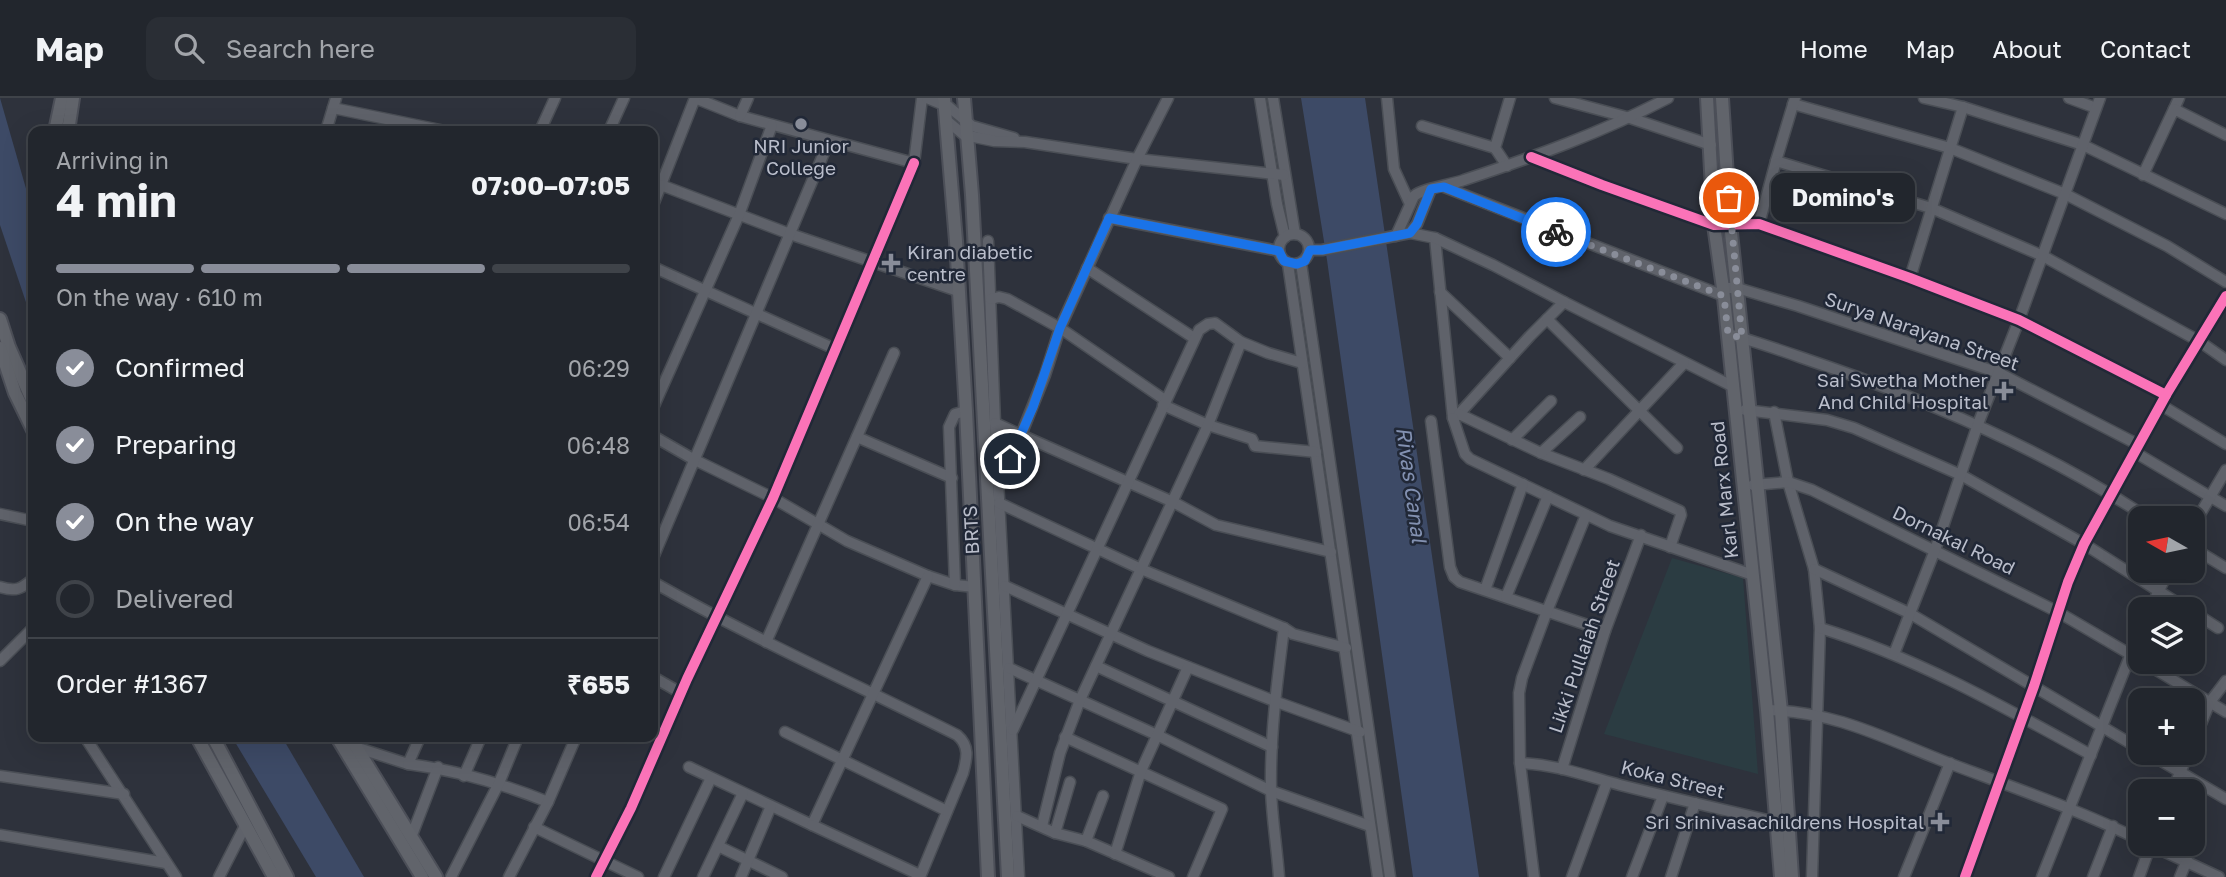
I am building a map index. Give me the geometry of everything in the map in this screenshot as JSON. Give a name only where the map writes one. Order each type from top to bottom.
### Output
[{"type":"main road","points":[[56,126],[62,98]]},
{"type":"main road","points":[[69,126],[73,98]]},
{"type":"main road","name":"BRTS","points":[[964,98],[1008,877]]},
{"type":"main road","name":"Karl Marx Road","points":[[1707,98],[1714,225],[1767,710],[1781,877]]},
{"type":"main road","name":"Karl Marx Road","points":[[1722,98],[1730,223],[1781,710],[1792,877]]},
{"type":"main road","points":[[945,101],[966,411],[988,877]]},
{"type":"main road","points":[[0,319],[28,391]]},
{"type":"main road","points":[[0,348],[15,393],[28,420]]},
{"type":"main road","points":[[200,742],[274,877]]},
{"type":"main road","points":[[216,742],[287,877]]},
{"type":"main road","points":[[340,742],[422,877]]},
{"type":"main road","points":[[356,742],[436,877]]},
{"type":"street","points":[[543,126],[555,98]]},
{"type":"street","points":[[611,126],[624,98]]},
{"type":"street","points":[[658,181],[695,98],[740,116],[914,163]]},
{"type":"street","points":[[740,116],[748,98]]},
{"type":"street","points":[[596,877],[631,808],[681,693],[773,498],[914,163],[925,98],[945,101],[975,128],[1025,142]]},
{"type":"street","points":[[999,482],[1045,375],[1060,328],[1109,218],[1168,98]]},
{"type":"street","points":[[1260,98],[1272,174],[1290,235]]},
{"type":"street","points":[[1273,98],[1290,235]]},
{"type":"street","points":[[1387,98],[1394,169],[1410,205]]},
{"type":"street","points":[[1494,148],[1510,98]]},
{"type":"street","points":[[1555,98],[1630,118],[1711,145]]},
{"type":"street","points":[[1393,237],[1419,192],[1444,187],[1531,157],[1630,118],[1668,98]]},
{"type":"street","points":[[1924,98],[1958,103],[2083,145],[2226,214]]},
{"type":"street","points":[[1894,654],[1935,550],[1978,424],[2098,103],[2069,98]]},
{"type":"street","points":[[2143,175],[2179,98]]},
{"type":"street","points":[[1759,224],[1794,101],[1950,148],[2065,194],[2167,246],[2226,282]]},
{"type":"street","points":[[327,126],[334,103],[422,126]]},
{"type":"street","points":[[1910,278],[1950,148],[1958,103]]},
{"type":"street","points":[[2174,109],[2226,135]]},
{"type":"street","points":[[383,126],[385,118]]},
{"type":"street","points":[[947,120],[958,132],[968,136],[1137,159],[1284,175]]},
{"type":"street","points":[[658,397],[739,215],[772,125]]},
{"type":"street","points":[[1422,126],[1494,148],[1507,166]]},
{"type":"street","points":[[658,546],[829,141]]},
{"type":"street","points":[[1531,157],[1602,186],[1714,225],[1759,224],[2019,320],[2164,400],[2226,444]]},
{"type":"street","points":[[1776,161],[1931,208],[2042,256],[2199,341],[2226,360]]},
{"type":"street","points":[[658,183],[790,234],[958,291]]},
{"type":"street","points":[[1444,187],[1723,292]]},
{"type":"street","points":[[1410,233],[1417,224],[1431,189]]},
{"type":"street","points":[[1109,218],[1279,251]]},
{"type":"street","points":[[1310,250],[1410,233],[1435,238],[1732,386]]},
{"type":"street","points":[[1289,264],[1301,263],[1310,250],[1307,241],[1290,235]]},
{"type":"street","points":[[1290,235],[1280,244],[1279,251],[1289,264],[1378,877]]},
{"type":"street","points":[[1435,238],[1456,416],[1465,454],[1469,459],[1610,526],[1753,575]]},
{"type":"street","points":[[988,241],[1019,877]]},
{"type":"street","points":[[1301,263],[1390,877]]},
{"type":"street","points":[[1087,268],[1194,338]]},
{"type":"street","points":[[658,269],[835,349]]},
{"type":"street","name":"Surya Narayana Street","points":[[1723,292],[1737,288],[1999,373],[2137,449],[2226,506]]},
{"type":"street","points":[[1440,292],[1510,358]]},
{"type":"street","points":[[1965,877],[2084,544],[2164,400],[2226,296]]},
{"type":"street","points":[[991,299],[1007,299],[1060,328],[1164,402],[1208,425],[1252,439],[1255,446],[1316,452]]},
{"type":"street","points":[[1456,416],[1564,302]]},
{"type":"street","points":[[1547,319],[1677,448]]},
{"type":"street","points":[[1012,732],[1194,338],[1208,324],[1215,323],[1241,342],[1302,363]]},
{"type":"street","points":[[1728,334],[1859,377],[1978,424],[2130,506]]},
{"type":"street","points":[[1042,826],[1065,737],[1080,700],[1208,425],[1241,342]]},
{"type":"street","points":[[766,642],[894,354]]},
{"type":"street","points":[[1584,470],[1684,363]]},
{"type":"street","points":[[1512,440],[1551,401]]},
{"type":"street","points":[[1734,410],[1773,412],[1827,420],[1854,428],[1961,475],[2084,544],[2168,597]]},
{"type":"street","points":[[955,585],[949,427],[955,414],[966,411]]},
{"type":"street","points":[[1773,412],[1788,482],[1814,569],[1820,628],[1812,877]]},
{"type":"street","points":[[1456,416],[1680,511],[1670,547]]},
{"type":"street","points":[[1541,453],[1580,417]]},
{"type":"street","points":[[1431,421],[1450,567],[1454,577],[1460,582],[1605,631]]},
{"type":"street","points":[[995,423],[1173,502],[1216,525],[1331,552]]},
{"type":"street","points":[[857,437],[952,478]]},
{"type":"street","points":[[658,439],[773,498],[847,541],[928,576],[955,585],[975,587]]},
{"type":"street","points":[[2204,506],[2226,470]]},
{"type":"street","name":"Dornakal Road","points":[[1742,486],[1788,482],[1812,490],[2058,612],[2128,652]]},
{"type":"street","points":[[1485,590],[1522,484]]},
{"type":"street","points":[[1506,597],[1548,496]]},
{"type":"street","points":[[999,503],[1141,569],[1293,634],[1346,648]]},
{"type":"street","points":[[0,514],[28,520]]},
{"type":"street","points":[[1534,877],[1520,763],[1520,685],[1586,515]]},
{"type":"street","name":"Likki Pullaiah Street","points":[[1562,769],[1605,631],[1641,535]]},
{"type":"street","points":[[2205,555],[2226,568]]},
{"type":"street","points":[[1814,569],[1909,612],[2128,742]]},
{"type":"street","points":[[812,825],[928,576]]},
{"type":"street","points":[[0,587],[19,590],[28,583]]},
{"type":"street","points":[[2155,597],[2162,583]]},
{"type":"street","points":[[658,585],[716,617],[957,735],[967,746],[967,758],[920,876],[689,767]]},
{"type":"street","points":[[1005,586],[1188,667],[1356,732],[1369,733]]},
{"type":"street","points":[[2205,620],[2218,628]]},
{"type":"street","points":[[1279,877],[1271,792],[1274,701],[1284,628]]},
{"type":"street","points":[[1820,628],[1894,654],[2022,717],[2091,755]]},
{"type":"street","points":[[0,662],[28,633]]},
{"type":"street","points":[[2042,877],[2128,658]]},
{"type":"street","points":[[1096,666],[1272,747]]},
{"type":"street","points":[[1115,854],[1141,771],[1188,667]]},
{"type":"street","points":[[1009,668],[1157,735],[1271,792],[1370,826]]},
{"type":"street","name":"Dornakal Road","points":[[2164,674],[2226,712]]},
{"type":"street","points":[[658,680],[681,693]]},
{"type":"street","points":[[2205,714],[2210,702],[2226,681]]},
{"type":"street","points":[[1767,710],[1816,714],[1875,733],[2069,807],[2128,833]]},
{"type":"street","points":[[785,732],[947,811]]},
{"type":"street","points":[[1065,737],[1222,809],[1193,877]]},
{"type":"street","points":[[88,742],[176,877]]},
{"type":"street","points":[[359,742],[408,764],[438,767],[464,776],[499,783],[548,802]]},
{"type":"street","points":[[408,764],[418,742]]},
{"type":"street","points":[[464,776],[479,742]]},
{"type":"street","points":[[451,877],[499,783],[516,742]]},
{"type":"street","points":[[509,877],[548,802],[574,742]]},
{"type":"street","name":"Koka Street","points":[[1520,763],[1537,763],[1663,796],[1776,821]]},
{"type":"street","points":[[1904,877],[1950,763]]},
{"type":"street","points":[[2167,765],[2226,799]]},
{"type":"street","points":[[2177,779],[2183,765]]},
{"type":"street","points":[[412,835],[438,767]]},
{"type":"street","points":[[0,776],[124,794]]},
{"type":"street","points":[[664,877],[711,778]]},
{"type":"street","points":[[1055,834],[1070,782]]},
{"type":"street","points":[[1572,877],[1607,782]]},
{"type":"street","points":[[703,877],[743,793]]},
{"type":"street","points":[[1086,841],[1102,796]]},
{"type":"street","points":[[1632,877],[1663,796]]},
{"type":"street","points":[[1671,877],[1695,803]]},
{"type":"street","points":[[741,877],[771,806]]},
{"type":"street","points":[[1017,816],[1055,834],[1086,841],[1169,877]]},
{"type":"street","points":[[219,877],[245,826]]},
{"type":"street","points":[[2093,877],[2113,826]]},
{"type":"street","points":[[534,827],[638,877]]},
{"type":"street","points":[[0,835],[166,863]]},
{"type":"street","points":[[718,846],[782,877]]},
{"type":"street","points":[[2139,877],[2146,856]]},
{"type":"street","points":[[2178,856],[2220,877]]},
{"type":"street","points":[[2180,877],[2187,860]]},
{"type":"shaded area","points":[[1672,558],[1743,578],[1758,774],[1604,734]]},
{"type":"water","points":[[0,98],[28,196],[28,308],[0,225]]},
{"type":"water","name":"Rivas Canal","points":[[1301,98],[1365,98],[1479,877],[1413,877],[1327,260]]},
{"type":"water","points":[[235,742],[285,742],[364,877],[316,877]]},
{"type":"cycle path","points":[[1531,157],[1714,225],[1759,224],[1910,278],[2019,320],[2166,395]]},
{"type":"cycle path","points":[[596,877],[631,808],[687,679],[773,498],[914,163]]},
{"type":"cycle path","points":[[1965,877],[2034,686],[2068,582],[2084,544],[2166,395],[2226,296]]},
{"type":"way so far","points":[[1556,232],[1724,296],[1728,334],[1742,338],[1729,198]]},
{"type":"place","name":"NRI Junior College","points":[[801,124]]},
{"type":"place","name":"Domino's","points":[[1729,198]]},
{"type":"place","name":"Kiran diabetic centre","points":[[891,263]]},
{"type":"place","name":"Sai Swetha Mother And Child Hospital","points":[[2004,391]]},
{"type":"place","name":"Sri Srinivasachildrens Hospital","points":[[1940,822]]},
{"type":"route","points":[[1010,459],[1033,407],[1060,328],[1109,218],[1279,251],[1284,261],[1293,265],[1305,261],[1310,250],[1410,233],[1417,224],[1431,189],[1444,187],[1556,232]]}]
